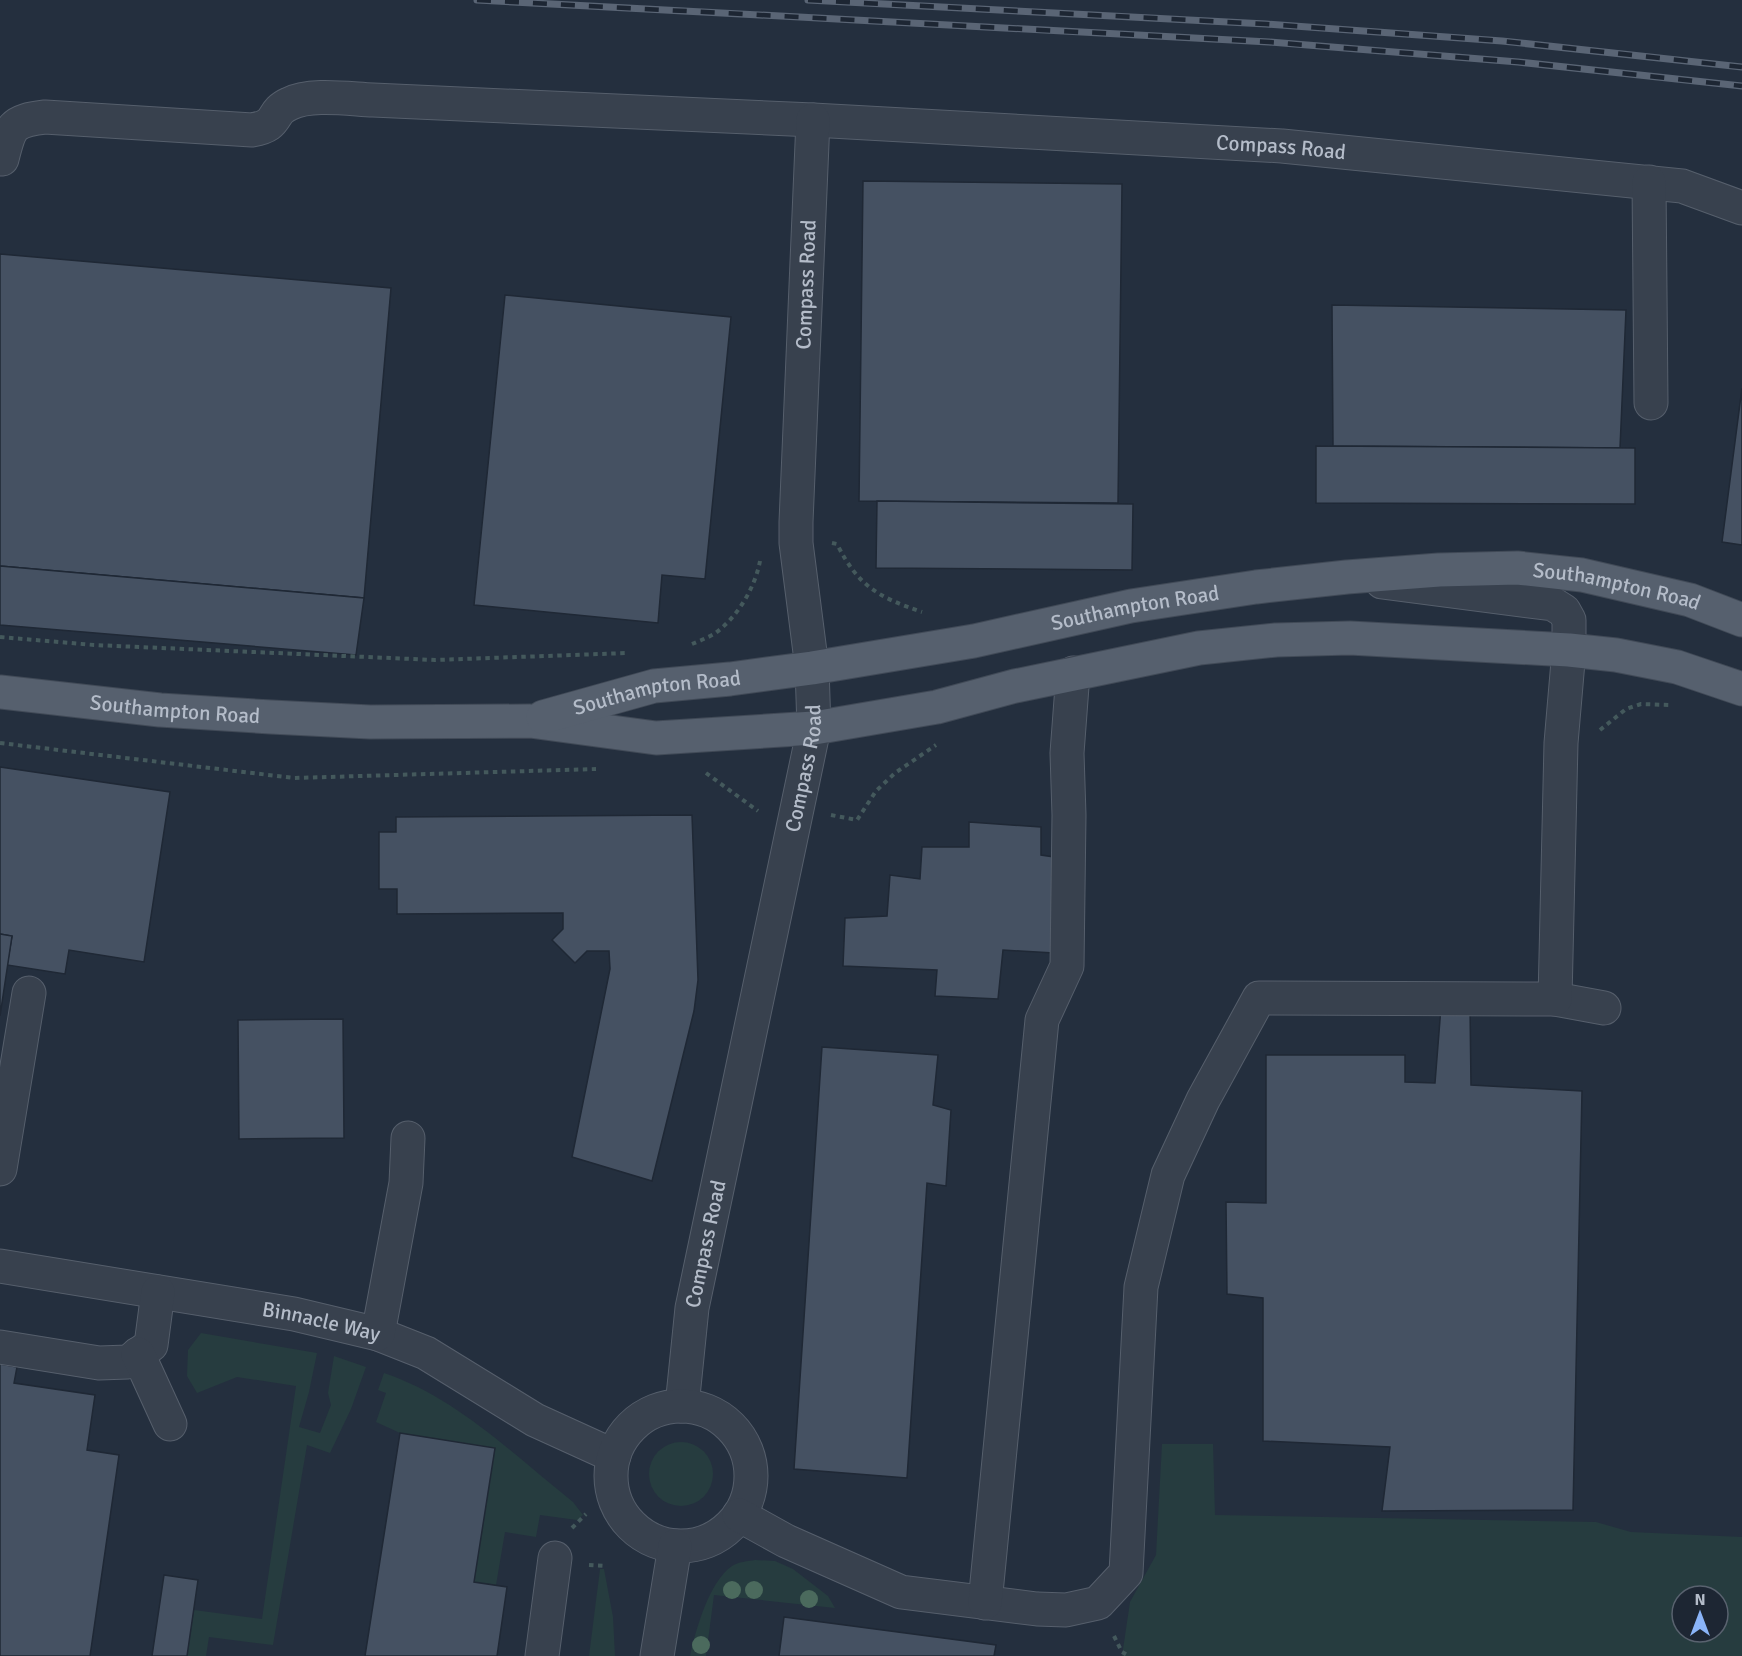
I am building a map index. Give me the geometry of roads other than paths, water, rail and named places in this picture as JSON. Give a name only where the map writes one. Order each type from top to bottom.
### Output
[{"type":"main road","name":"Southampton Road","points":[[530,721],[654,686],[812,668],[974,641],[1131,606],[1256,587],[1347,577],[1439,570],[1517,568],[1571,574],[1690,600],[1742,620]]},
{"type":"main road","name":"Southampton Road","points":[[0,692],[160,710],[271,717],[370,722],[530,721],[656,738],[814,728],[937,707],[1073,673],[1199,648],[1276,640],[1350,638],[1569,650],[1616,656],[1677,667],[1742,689]]},
{"type":"street","name":"Compass Road","points":[[2,159],[9,132],[17,123],[26,120],[45,117],[252,130],[264,128],[272,123],[285,105],[300,98],[813,120],[1282,146],[1682,186],[1742,208]]},
{"type":"street","name":"Compass Road","points":[[682,1406],[692,1308],[814,728],[812,668],[796,543],[813,120]]},
{"type":"street","points":[[1649,182],[1651,404]]},
{"type":"street","points":[[1347,577],[1553,604],[1564,611],[1569,620],[1569,650],[1561,743],[1555,999]]},
{"type":"street","points":[[985,1603],[1042,1020],[1066,966],[1069,815],[1067,753],[1073,673]]},
{"type":"street","points":[[0,1168],[29,993]]},
{"type":"street","points":[[739,1515],[786,1541],[900,1592],[1036,1609],[1066,1610],[1098,1603],[1126,1573],[1141,1287],[1168,1175],[1203,1100],[1259,998],[1555,999],[1604,1008]]},
{"type":"street","points":[[378,1334],[406,1183],[408,1138]]},
{"type":"street","name":"Binnacle Way","points":[[0,1266],[294,1314],[378,1334],[426,1353],[535,1420],[614,1456]]},
{"type":"street","points":[[0,1347],[99,1363],[128,1362],[151,1345],[158,1292]]},
{"type":"street","points":[[138,1354],[170,1424]]},
{"type":"street","points":[[682,1406],[701,1409],[719,1418],[734,1431],[745,1447],[750,1466],[747,1500],[739,1515],[727,1529],[711,1539],[694,1545],[675,1546],[655,1541],[637,1531],[623,1516],[614,1497],[611,1477],[614,1456],[621,1440],[633,1425],[647,1415],[664,1408],[682,1406]]},
{"type":"street","points":[[657,1656],[675,1546]]},
{"type":"street","points":[[542,1656],[555,1558]]},
{"type":"railway","points":[[477,0],[1269,42],[1518,62],[1742,86]]},
{"type":"railway","points":[[808,0],[1266,24],[1502,41],[1742,67]]}]
